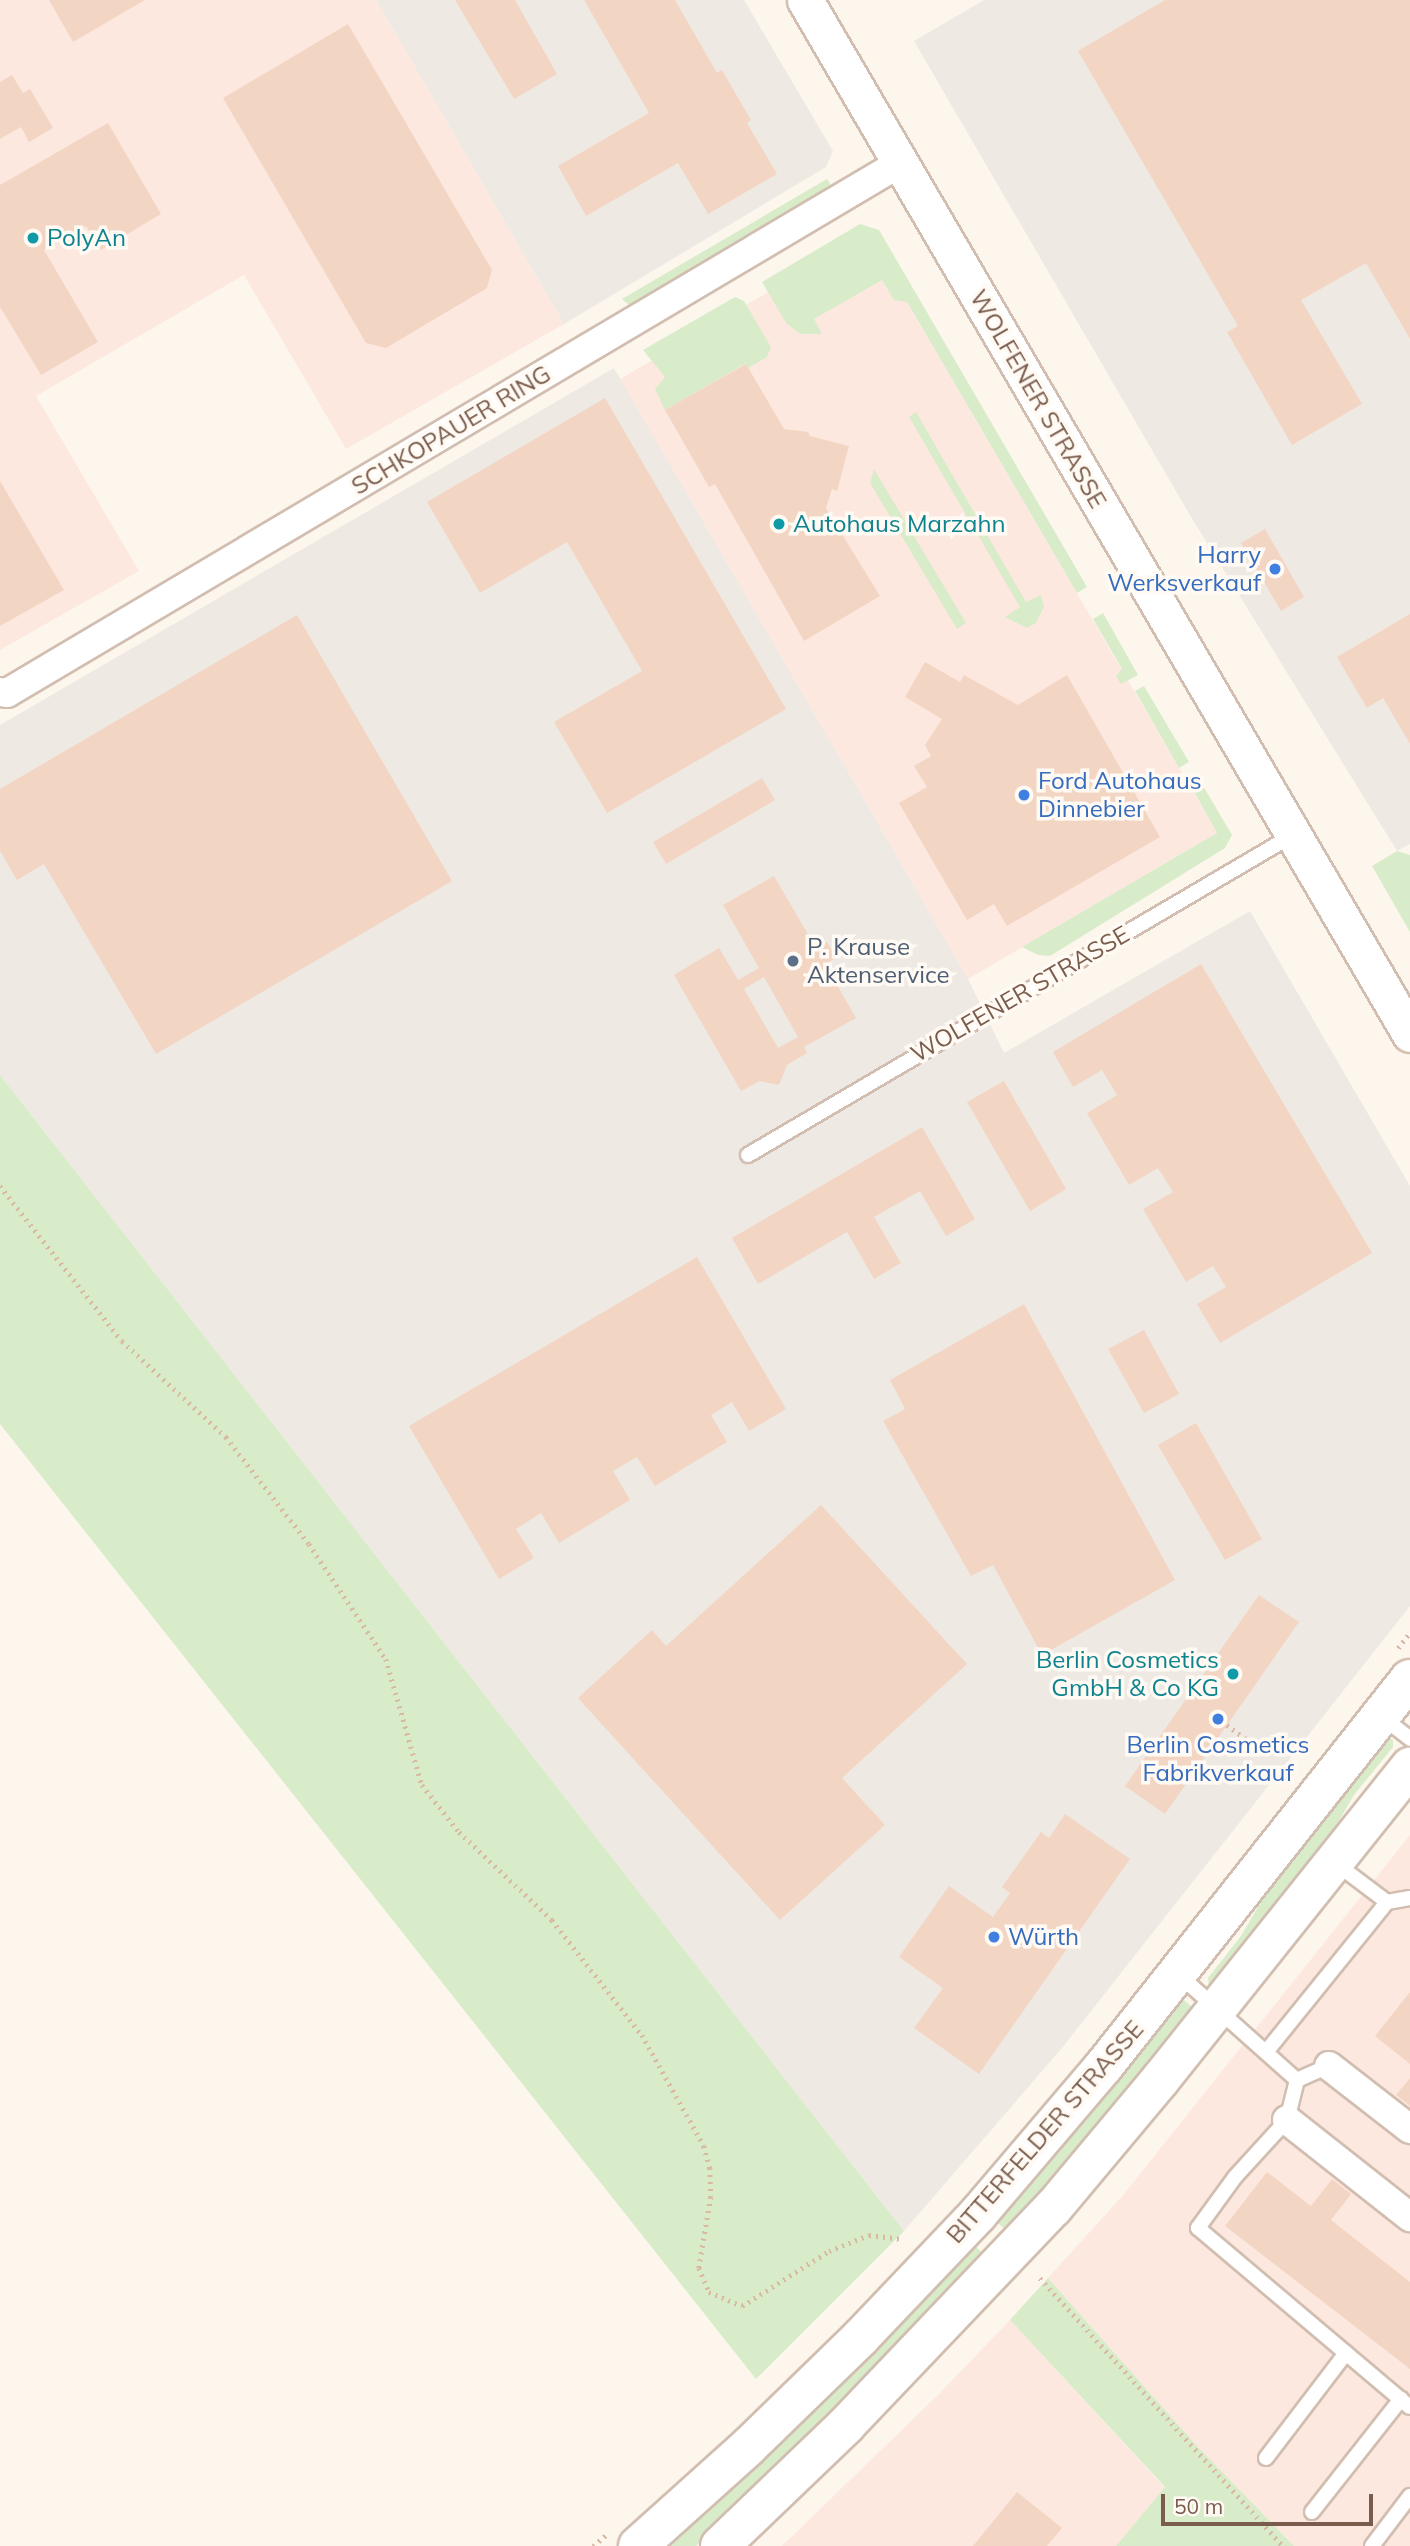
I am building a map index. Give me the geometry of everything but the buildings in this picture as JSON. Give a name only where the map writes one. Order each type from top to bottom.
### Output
[{"type":"main road","name":"BITTERFELDER STRASSE","points":[[624,2539],[786,2410],[978,2214],[1178,1974],[1395,1728],[1402,1665]]},
{"type":"main road","points":[[720,2546],[848,2424],[984,2284],[1077,2180],[1410,1767]]},
{"type":"street","name":"WOLFENER STRASSE","points":[[805,0],[1410,1034]]},
{"type":"street","name":"SCHKOPAUER RING","points":[[0,692],[7,693],[900,163]]},
{"type":"street","points":[[1329,2066],[1410,2129]]},
{"type":"street","points":[[1287,2120],[1410,2217]]},
{"type":"lane","name":"WOLFENER STRASSE","points":[[748,1155],[1293,835]]},
{"type":"lane","points":[[1334,1862],[1387,1902]]},
{"type":"lane","points":[[1266,2052],[1387,1902],[1410,1898]]},
{"type":"lane","points":[[1178,1974],[1297,2080]]},
{"type":"lane","points":[[1297,2080],[1329,2066]]},
{"type":"lane","points":[[1297,2080],[1287,2120],[1235,2177],[1198,2228],[1406,2403],[1312,2512]]},
{"type":"lane","points":[[1266,2458],[1346,2353]]},
{"type":"lane","points":[[1372,2546],[1410,2496]]},
{"type":"path","points":[[0,1186],[122,1341],[226,1437],[309,1544],[386,1659],[422,1785],[458,1832],[552,1920],[642,2035],[704,2146],[710,2168],[711,2197],[699,2268],[709,2292],[742,2306],[829,2252],[869,2235],[902,2239]]},
{"type":"path","points":[[1402,1665],[1410,1632]]},
{"type":"path","points":[[1227,1726],[1264,1752]]},
{"type":"path","points":[[1040,2278],[1283,2546]]},
{"type":"path","points":[[593,2546],[624,2539]]},
{"type":"shaded area","points":[[0,0],[376,0],[564,324],[346,449],[244,275],[36,396],[139,571],[0,650]]},
{"type":"shaded area","points":[[376,0],[744,0],[833,151],[826,167],[564,324]]},
{"type":"shaded area","points":[[984,0],[1410,0],[1410,844],[1397,851],[1191,517],[914,41]]},
{"type":"shaded area","points":[[867,234],[1217,833],[968,979],[620,379]]},
{"type":"shaded area","points":[[614,368],[968,979],[1004,1053],[1250,911],[1410,1186],[1410,1606],[1062,2048],[904,2231],[0,1075],[0,725]]},
{"type":"shaded area","points":[[1410,1835],[1410,2546],[1294,2546],[1198,2447],[1048,2278],[1124,2194]]},
{"type":"shaded area","points":[[1010,2320],[1165,2488],[1116,2546],[782,2546],[940,2393]]},
{"type":"green space","points":[[827,179],[832,187],[629,305],[622,299]]},
{"type":"green space","points":[[860,224],[879,230],[1087,587],[1077,593],[907,302],[894,300],[882,280],[814,319],[822,334],[800,334],[786,323],[762,282]]},
{"type":"green space","points":[[735,297],[744,301],[771,347],[767,357],[748,368],[745,364],[665,410],[655,389],[665,377],[643,350]]},
{"type":"green space","points":[[916,412],[1026,602],[1041,595],[1044,607],[1036,623],[1027,628],[1005,617],[1020,607],[909,417]]},
{"type":"green space","points":[[874,469],[966,623],[957,629],[870,483]]},
{"type":"green space","points":[[1103,613],[1138,675],[1121,684],[1116,676],[1122,669],[1093,619]]},
{"type":"green space","points":[[1144,686],[1189,762],[1179,768],[1135,691]]},
{"type":"green space","points":[[1199,779],[1232,835],[1225,848],[1050,956],[1038,955],[1022,947],[1217,833],[1190,785]]},
{"type":"green space","points":[[1397,851],[1410,855],[1410,932],[1372,866]]},
{"type":"green space","points":[[0,1075],[904,2231],[756,2379],[0,1424]]},
{"type":"green space","points":[[1389,1737],[1393,1740],[1393,1747],[1354,1795],[1323,1848],[1209,1987],[1208,1978],[1241,1936],[1289,1854],[1382,1738]]},
{"type":"green space","points":[[1183,1999],[1193,2008],[1108,2121],[1007,2231],[992,2218],[1175,2000]]},
{"type":"green space","points":[[974,2245],[989,2259],[744,2502],[696,2546],[659,2546]]},
{"type":"green space","points":[[1048,2278],[1198,2447],[1294,2546],[1116,2546],[1165,2487],[1010,2320]]},
{"type":"place","name":"PolyAn","points":[[33,238]]},
{"type":"place","name":"Autohaus Marzahn","points":[[779,524]]},
{"type":"place","name":"Harry Werksverkauf","points":[[1275,569]]},
{"type":"place","name":"Ford Autohaus Dinnebier","points":[[1024,795]]},
{"type":"place","name":"P. Krause Aktenservice","points":[[793,961]]},
{"type":"place","name":"Berlin Cosmetics GmbH & Co KG","points":[[1233,1674]]},
{"type":"place","name":"Berlin Cosmetics Fabrikverkauf","points":[[1218,1719]]},
{"type":"place","name":"Würth","points":[[994,1937]]}]
